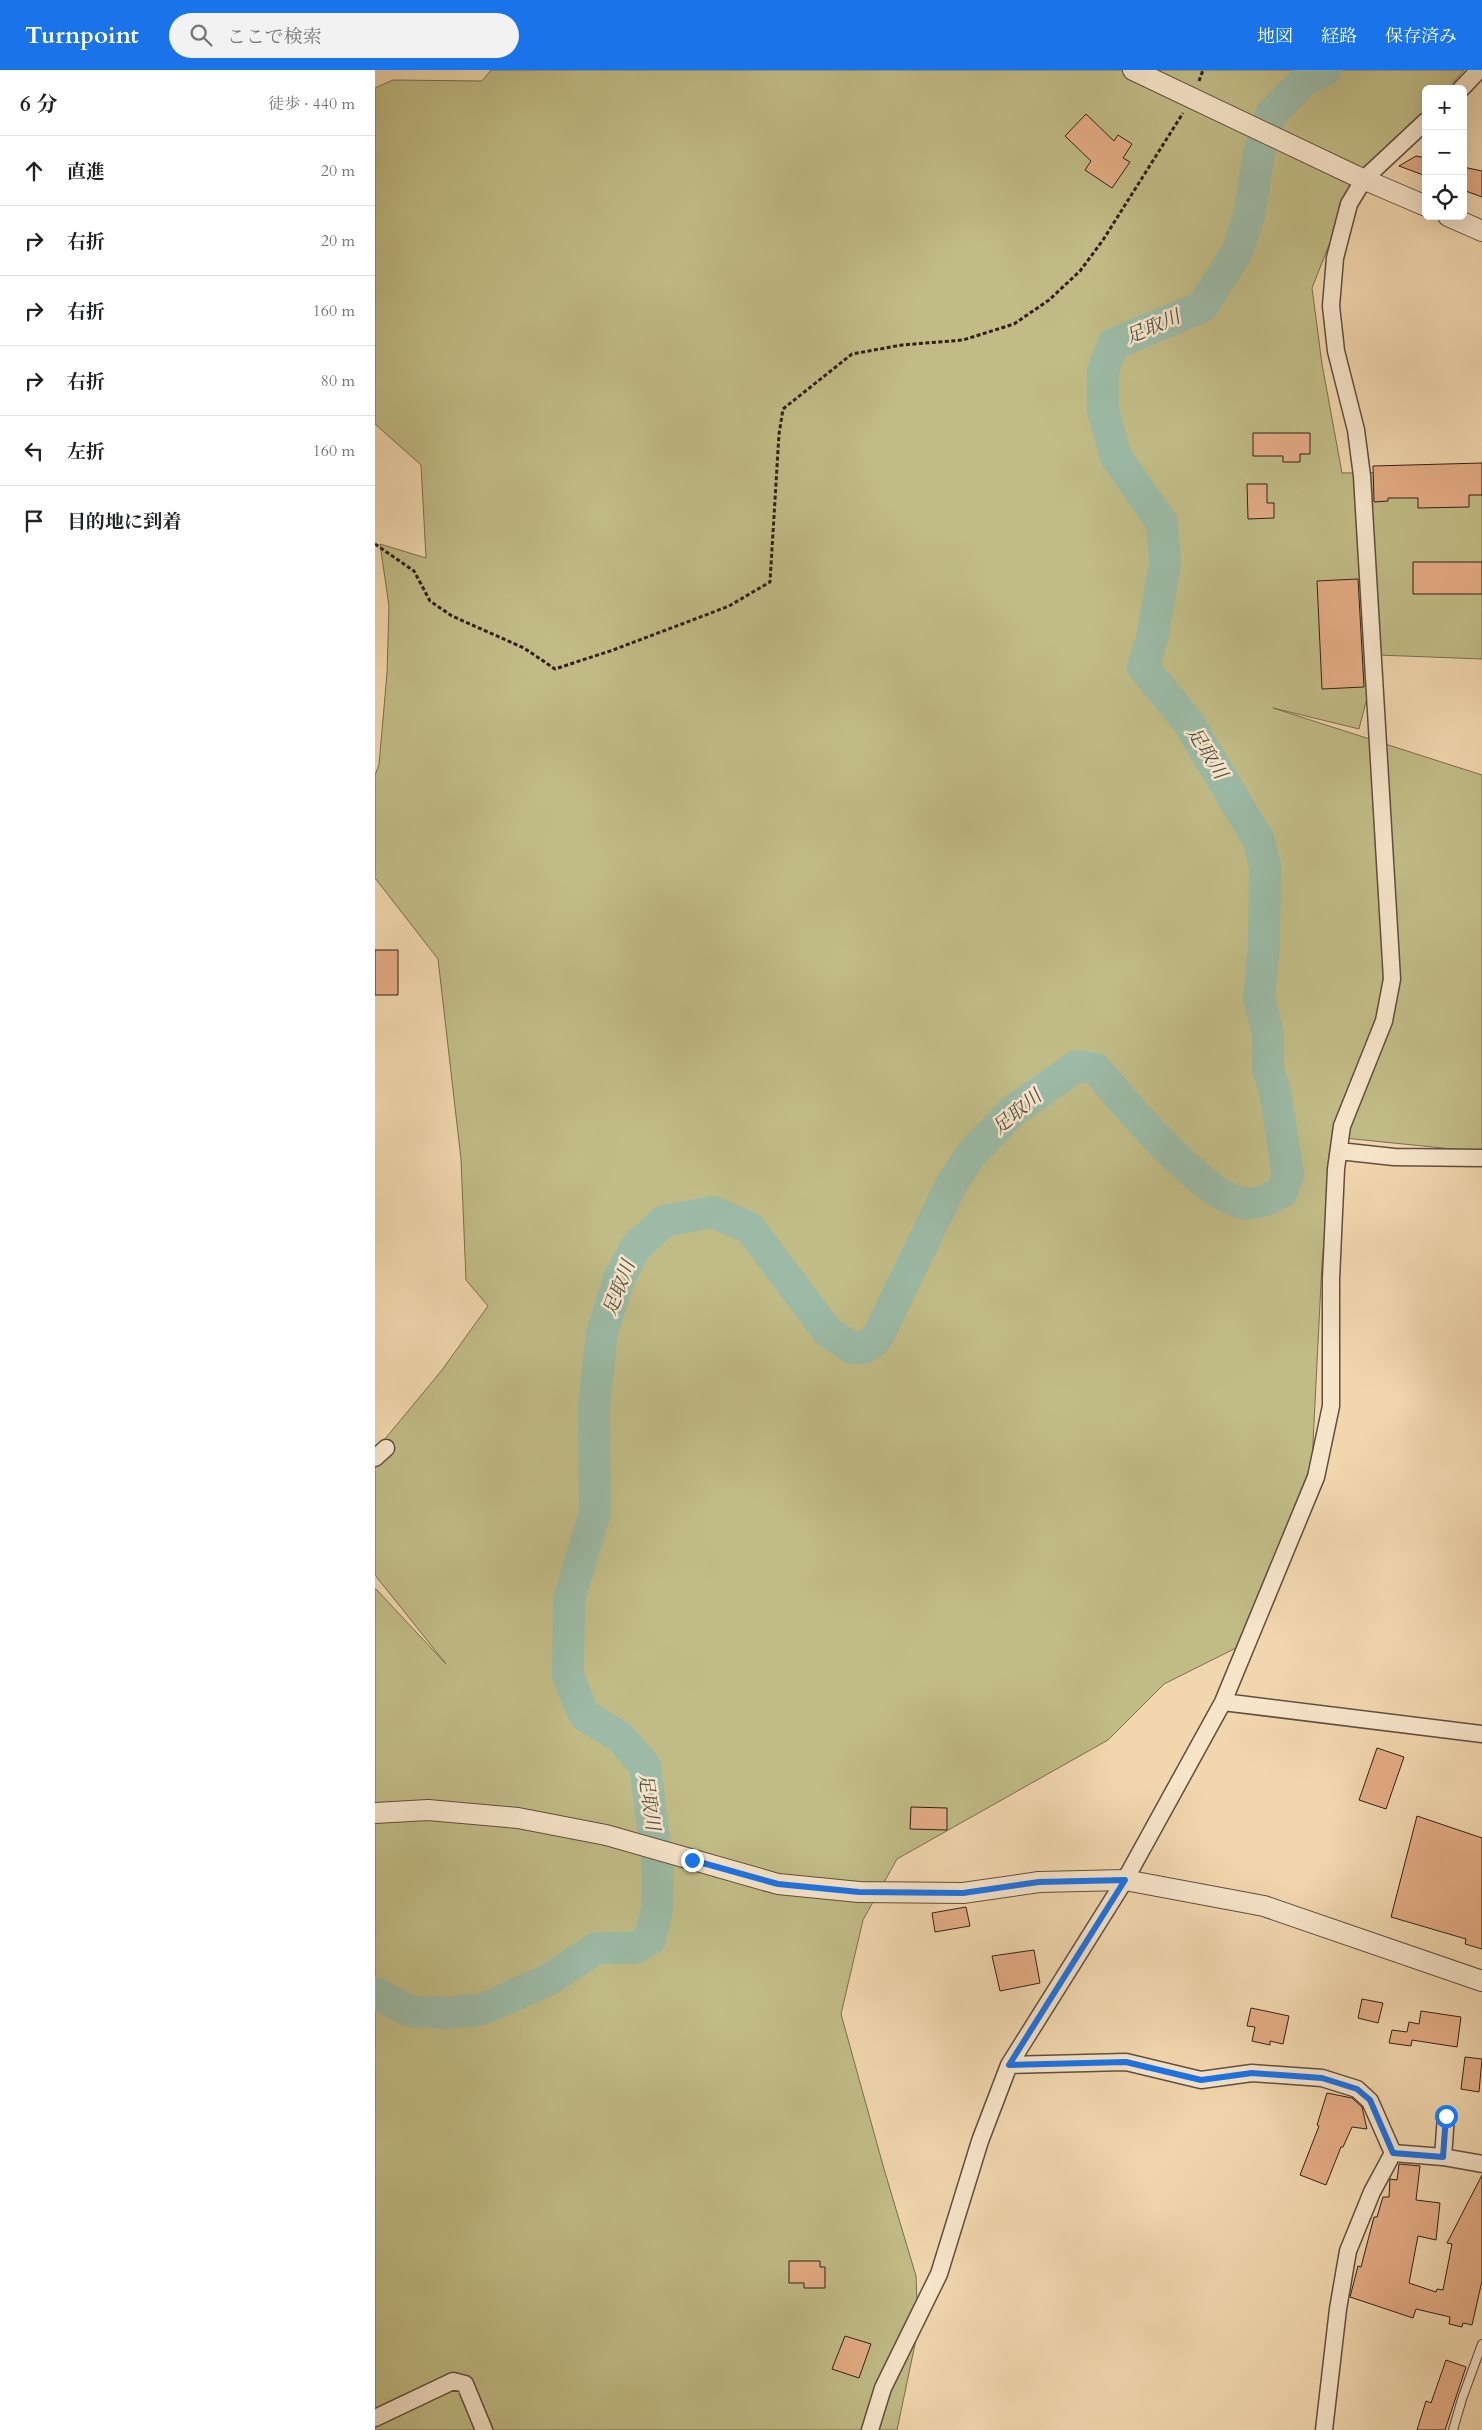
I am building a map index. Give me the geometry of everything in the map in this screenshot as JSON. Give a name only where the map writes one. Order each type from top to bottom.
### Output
[{"type":"street","points":[[1133,70],[1246,122],[1360,178],[1422,204]]},
{"type":"street","points":[[1465,85],[1479,70]]},
{"type":"street","points":[[870,2430],[883,2388],[939,2274],[980,2141],[1009,2065],[1125,1880],[1223,1702],[1316,1477],[1331,1406],[1331,1279],[1342,1126],[1384,1021],[1392,979],[1362,476],[1356,430],[1337,352],[1331,306],[1335,258],[1339,240],[1349,204],[1360,178],[1422,125]]},
{"type":"street","points":[[1457,220],[1482,231]]},
{"type":"street","points":[[1339,1151],[1394,1157],[1482,1158]]},
{"type":"street","points":[[1223,1702],[1482,1734]]},
{"type":"street","points":[[375,1813],[428,1810],[518,1818],[606,1835],[778,1884],[859,1892],[963,1893],[1039,1882],[1125,1880],[1264,1906],[1482,1981]]},
{"type":"street","points":[[1009,2065],[1126,2062],[1201,2080],[1252,2073],[1322,2078],[1357,2089],[1370,2100],[1393,2153]]},
{"type":"street","points":[[1443,2157],[1446,2116]]},
{"type":"street","points":[[1393,2153],[1443,2157],[1482,2164]]},
{"type":"street","points":[[1324,2430],[1338,2309],[1348,2251],[1372,2192],[1393,2153]]},
{"type":"street","points":[[375,2418],[453,2381],[465,2384],[484,2430]]},
{"type":"lane","points":[[1453,2430],[1482,2344]]},
{"type":"path","points":[[375,544],[414,571],[430,600],[452,616],[525,648],[555,669],[613,650],[729,606],[770,582],[779,434],[783,409],[852,354],[901,345],[963,340],[1014,324],[1049,300],[1080,271],[1103,240],[1193,97]]},
{"type":"shaded area","points":[[491,70],[1464,70],[1451,85],[1422,85],[1422,122],[1336,227],[1312,288],[1322,364],[1342,473],[1482,471],[1482,659],[1378,655],[1359,729],[1273,708],[1482,775],[1482,1152],[1334,1137],[1322,1263],[1312,1463],[1238,1647],[1164,1684],[1108,1740],[897,1859],[863,1920],[841,2014],[916,2276],[918,2330],[897,2430],[375,2430],[375,1588],[446,1664],[375,1575],[375,1451],[442,1370],[488,1306],[466,1280],[461,1159],[438,959],[375,878],[375,775],[379,765],[387,673],[389,606],[380,544],[426,558],[421,465],[375,424],[375,88],[393,80],[482,81]]},
{"type":"building","points":[[1086,114],[1114,141],[1118,135],[1132,144],[1123,158],[1130,162],[1112,188],[1085,170],[1091,161],[1065,136]]},
{"type":"building","points":[[1416,156],[1422,157],[1422,175],[1399,166]]},
{"type":"building","points":[[1467,168],[1482,171],[1482,197],[1467,191]]},
{"type":"building","points":[[1253,433],[1310,433],[1310,454],[1300,454],[1300,462],[1283,462],[1283,456],[1253,456]]},
{"type":"building","points":[[1482,463],[1482,495],[1469,495],[1469,507],[1418,508],[1418,498],[1388,498],[1388,501],[1374,502],[1373,466]]},
{"type":"building","points":[[1247,484],[1267,484],[1267,503],[1274,503],[1274,518],[1248,519]]},
{"type":"building","points":[[1413,562],[1482,562],[1482,594],[1413,594]]},
{"type":"building","points":[[1358,579],[1364,687],[1322,689],[1317,581]]},
{"type":"building","points":[[375,950],[398,950],[398,995],[375,995]]},
{"type":"building","points":[[1377,1748],[1404,1757],[1386,1809],[1359,1800]]},
{"type":"building","points":[[911,1807],[947,1808],[947,1830],[910,1829]]},
{"type":"building","points":[[1417,1816],[1482,1838],[1482,1949],[1465,1944],[1466,1939],[1391,1917]]},
{"type":"building","points":[[966,1907],[970,1926],[935,1932],[932,1913]]},
{"type":"building","points":[[1034,1950],[1040,1983],[1000,1991],[992,1956]]},
{"type":"building","points":[[1362,1999],[1383,2003],[1378,2023],[1358,2018]]},
{"type":"building","points":[[1251,2008],[1289,2016],[1283,2044],[1270,2041],[1270,2045],[1252,2041],[1255,2027],[1247,2026]]},
{"type":"building","points":[[1421,2011],[1461,2017],[1457,2047],[1412,2040],[1411,2046],[1389,2043],[1392,2030],[1407,2032],[1409,2022],[1419,2024]]},
{"type":"building","points":[[1465,2057],[1482,2059],[1479,2092],[1461,2089]]},
{"type":"building","points":[[1327,2093],[1352,2098],[1362,2107],[1367,2129],[1352,2127],[1343,2147],[1341,2147],[1326,2185],[1300,2175],[1319,2126],[1317,2125]]},
{"type":"building","points":[[1399,2164],[1420,2166],[1416,2200],[1440,2203],[1436,2240],[1418,2236],[1409,2283],[1436,2292],[1437,2289],[1443,2290],[1452,2244],[1447,2243],[1482,2175],[1482,2281],[1472,2325],[1463,2323],[1462,2327],[1449,2324],[1450,2317],[1416,2309],[1413,2318],[1350,2297],[1358,2266],[1361,2267],[1374,2217],[1377,2217],[1383,2197],[1389,2197],[1390,2179],[1397,2180]]},
{"type":"building","points":[[789,2261],[820,2261],[820,2267],[825,2267],[825,2288],[804,2288],[804,2283],[789,2283]]},
{"type":"building","points":[[845,2336],[871,2344],[859,2378],[832,2369]]},
{"type":"building","points":[[1446,2360],[1466,2367],[1445,2430],[1417,2430],[1426,2401],[1431,2403]]},
{"type":"waterway","name":"足取川","points":[[375,1993],[409,2011],[448,2013],[483,2009],[548,1980],[597,1948],[635,1948],[650,1939],[657,1908],[658,1868],[645,1766],[620,1737],[584,1715],[568,1676],[569,1600],[595,1512],[594,1406],[602,1333],[619,1279],[636,1247],[664,1221],[713,1212],[750,1228],[828,1332],[852,1348],[865,1348],[877,1338],[949,1189],[971,1154],[1013,1111],[1077,1066],[1096,1069],[1144,1124],[1185,1166],[1225,1197],[1242,1203],[1253,1203],[1268,1199],[1282,1192],[1288,1175],[1275,1092],[1268,1069],[1268,1033],[1259,998],[1264,948],[1265,866],[1259,841],[1188,722],[1143,667],[1152,639],[1165,563],[1162,523],[1116,457],[1103,410],[1103,371],[1113,344],[1202,307],[1237,252],[1249,216],[1259,153],[1271,114],[1305,80],[1326,70]]},
{"type":"route","points":[[692,1860],[778,1884],[859,1892],[963,1893],[1039,1882],[1125,1880],[1009,2065],[1126,2062],[1201,2080],[1252,2073],[1322,2078],[1357,2089],[1370,2100],[1393,2153],[1443,2157],[1446,2116]]}]
